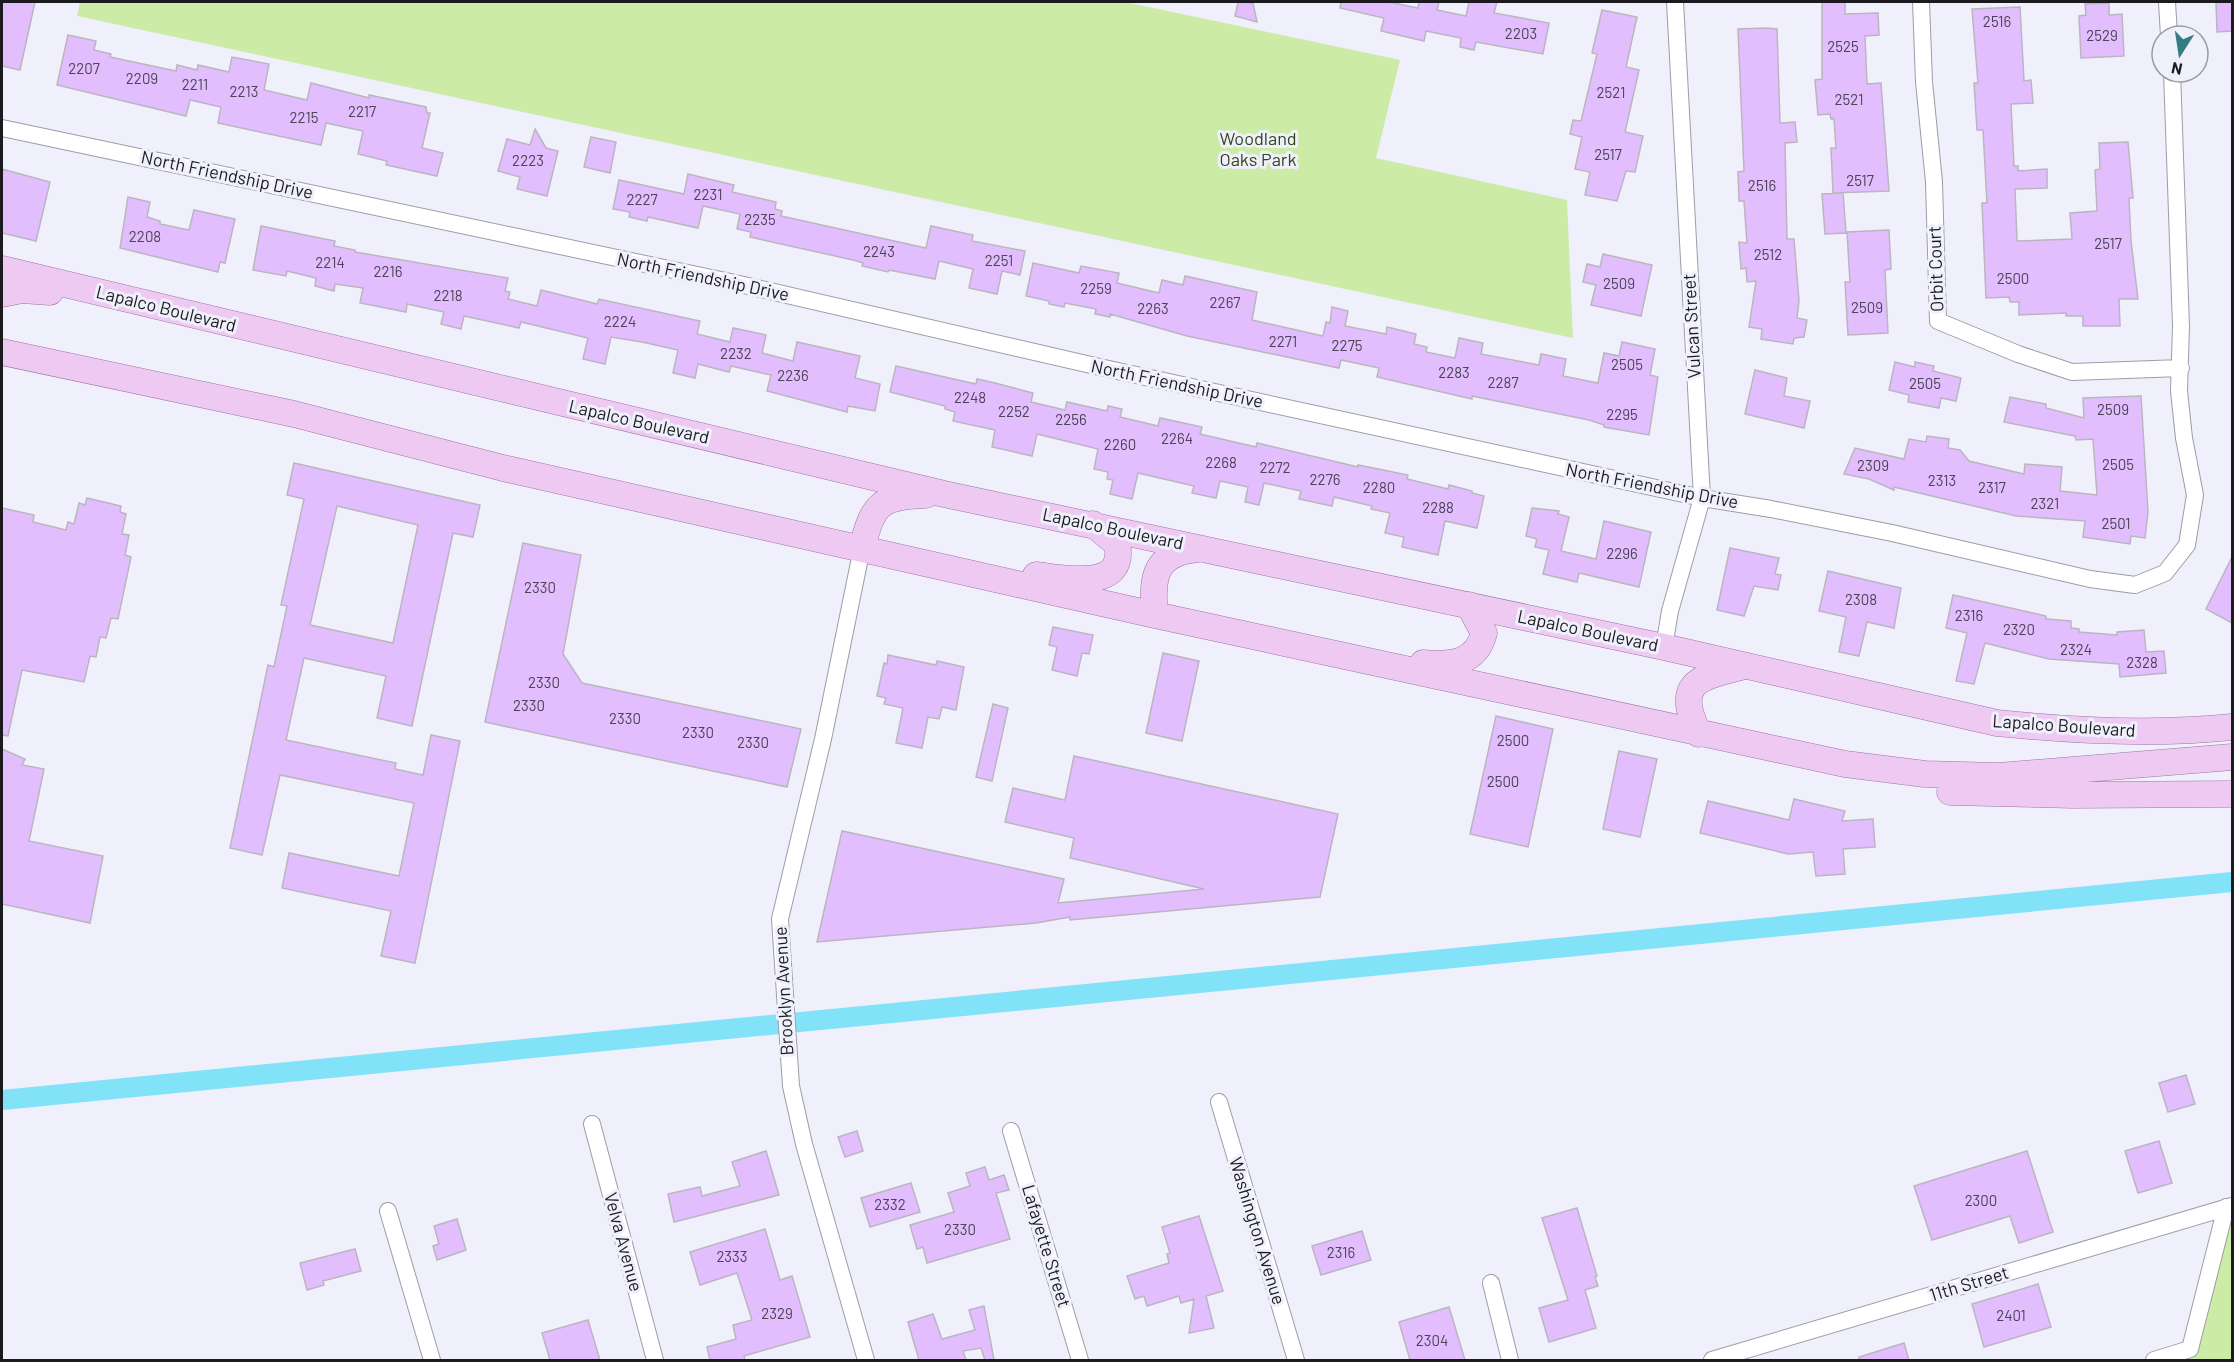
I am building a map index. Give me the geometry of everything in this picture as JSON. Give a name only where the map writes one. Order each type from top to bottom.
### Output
[{"type":"main road","name":"Lapalco Boulevard","points":[[2,269],[944,494],[1664,647],[1997,723],[2054,729],[2173,733],[2232,727]]},
{"type":"main road","points":[[2,294],[22,290],[116,297]]},
{"type":"main road","name":"Lapalco Boulevard","points":[[2,352],[261,407],[503,468],[940,567],[1800,756],[1883,770],[1972,776],[2025,775],[2232,757]]},
{"type":"main road","points":[[862,548],[870,516],[884,503],[903,495],[944,494]]},
{"type":"main road","points":[[940,567],[987,568],[1096,580],[1111,571],[1118,552],[1112,538],[1093,524]]},
{"type":"main road","points":[[1155,615],[1155,580],[1159,567],[1177,551],[1202,548]]},
{"type":"main road","points":[[1357,659],[1451,665],[1464,660],[1481,644],[1484,633],[1469,605]]},
{"type":"main road","points":[[1700,734],[1690,715],[1689,699],[1695,682],[1703,677],[1744,666]]},
{"type":"main road","points":[[1800,756],[1839,775],[1934,790],[2009,795],[2232,794]]},
{"type":"street","name":"Vulcan Street","points":[[1664,647],[1670,611],[1702,498],[1675,2]]},
{"type":"street","name":"Orbit Court","points":[[1921,2],[1924,82],[1934,182],[1938,321],[2018,354],[2072,372],[2181,368]]},
{"type":"street","points":[[2167,2],[2168,24]]},
{"type":"street","name":"North Friendship Drive","points":[[2,128],[735,283],[1104,368],[1702,498],[1771,508],[1892,533],[2090,579],[2134,585],[2165,573],[2187,545],[2195,495],[2184,438],[2179,391],[2181,368],[2172,84]]},
{"type":"street","name":"Brooklyn Avenue","points":[[862,548],[823,739],[780,919],[783,995],[791,1086],[804,1144],[866,1360]]},
{"type":"street","name":"Washington Avenue","points":[[1218,1102],[1296,1360]]},
{"type":"street","name":"Velva Avenue","points":[[592,1124],[655,1360]]},
{"type":"street","name":"Lafayette Street","points":[[1011,1131],[1080,1360]]},
{"type":"street","points":[[2154,1360],[2190,1348],[2229,1207]]},
{"type":"street","name":"11th Street","points":[[1712,1360],[1736,1357],[2229,1207]]},
{"type":"street","points":[[388,1211],[432,1360]]},
{"type":"street","points":[[1491,1283],[1510,1360]]},
{"type":"green space","name":"Woodland Oaks Park","points":[[80,2],[1125,2],[1400,60],[1376,158],[1567,200],[1573,338],[77,16]]},
{"type":"green space","points":[[2232,1207],[2232,1360],[2154,1360],[2190,1348]]},
{"type":"building","points":[[2,2],[35,2],[20,70],[2,66]]},
{"type":"building","points":[[1238,2],[1253,3],[1257,22],[1235,16]]},
{"type":"building","points":[[1341,2],[1389,2],[1418,8],[1419,2],[1439,2],[1437,10],[1466,16],[1469,2],[1497,2],[1494,13],[1549,23],[1543,54],[1476,42],[1474,50],[1460,47],[1461,38],[1426,31],[1424,41],[1381,31],[1384,18],[1340,8]]},
{"type":"building","points":[[1822,2],[1845,2],[1845,14],[1878,13],[1879,35],[1865,36],[1867,84],[1881,83],[1889,191],[1833,193],[1831,148],[1836,148],[1834,119],[1831,119],[1830,114],[1818,115],[1815,80],[1822,79]]},
{"type":"building","points":[[2216,2],[2232,2],[2232,31],[2217,32]]},
{"type":"building","points":[[2109,3],[2109,15],[2122,14],[2124,56],[2081,58],[2079,16],[2086,15],[2085,4]]},
{"type":"building","points":[[2020,7],[2024,81],[2031,80],[2033,103],[2011,104],[2014,166],[2018,166],[2018,171],[2047,169],[2047,188],[2015,189],[2017,241],[2072,239],[2070,213],[2097,211],[2095,170],[2100,169],[2099,143],[2128,142],[2133,198],[2129,198],[2131,241],[2138,299],[2119,299],[2120,326],[2083,326],[2083,316],[2066,316],[2066,313],[2019,315],[2019,302],[2010,302],[2009,297],[1986,298],[1982,203],[1987,203],[1983,130],[1977,130],[1974,83],[1978,83],[1972,9]]},
{"type":"building","points":[[1602,10],[1637,17],[1626,67],[1639,70],[1625,132],[1643,136],[1635,172],[1626,171],[1617,201],[1585,195],[1590,172],[1575,169],[1582,137],[1570,134],[1573,120],[1581,121],[1597,54],[1592,53]]},
{"type":"building","points":[[1738,29],[1777,29],[1780,123],[1795,122],[1797,142],[1785,143],[1787,239],[1794,239],[1799,301],[1797,318],[1807,320],[1804,337],[1794,338],[1793,344],[1761,339],[1762,329],[1749,327],[1756,281],[1747,282],[1746,268],[1741,269],[1739,242],[1747,243],[1744,201],[1739,201],[1738,172],[1744,171]]},
{"type":"building","points":[[68,35],[96,41],[94,50],[111,54],[110,57],[176,71],[177,65],[197,70],[198,65],[229,72],[232,57],[269,64],[264,90],[307,100],[311,83],[369,98],[369,95],[426,107],[427,113],[430,113],[422,148],[443,153],[437,176],[386,165],[387,161],[358,154],[363,131],[326,123],[321,145],[218,123],[221,107],[190,100],[186,116],[57,85]]},
{"type":"building","points":[[535,129],[546,148],[558,151],[547,196],[517,189],[520,177],[498,171],[507,139],[530,145]]},
{"type":"building","points":[[591,137],[616,142],[610,173],[584,167]]},
{"type":"building","points":[[2,169],[50,182],[36,241],[2,233]]},
{"type":"building","points":[[688,174],[734,185],[732,192],[776,202],[775,209],[782,211],[781,216],[926,248],[931,226],[973,235],[972,241],[1025,251],[1020,275],[1002,271],[997,294],[969,288],[973,269],[939,261],[935,279],[889,270],[888,272],[862,266],[863,263],[853,260],[750,237],[751,232],[737,229],[740,214],[703,206],[698,228],[648,217],[647,221],[629,217],[630,212],[613,209],[619,180],[684,194]]},
{"type":"building","points":[[1843,193],[1846,233],[1825,234],[1822,194]]},
{"type":"building","points":[[128,197],[150,202],[147,217],[160,221],[160,224],[189,230],[194,210],[235,219],[225,263],[220,262],[218,272],[120,248]]},
{"type":"building","points":[[261,226],[335,241],[334,246],[355,250],[355,252],[508,278],[505,291],[510,292],[508,299],[537,306],[541,290],[597,304],[599,299],[700,321],[697,334],[730,342],[733,328],[766,335],[762,353],[793,361],[797,342],[860,356],[855,378],[880,384],[875,411],[848,406],[847,412],[767,391],[771,375],[731,366],[729,372],[698,364],[695,378],[673,373],[678,350],[642,342],[611,337],[605,364],[583,359],[588,338],[521,322],[519,328],[464,316],[461,329],[441,324],[444,312],[407,304],[406,312],[360,303],[363,288],[335,284],[334,291],[315,286],[316,278],[287,271],[286,276],[253,270]]},
{"type":"building","points":[[1889,230],[1891,269],[1885,270],[1888,333],[1848,335],[1845,282],[1850,282],[1847,232]]},
{"type":"building","points":[[1603,254],[1652,265],[1641,316],[1591,305],[1596,285],[1583,282],[1587,264],[1600,267]]},
{"type":"building","points":[[1033,263],[1079,273],[1081,266],[1119,273],[1117,283],[1159,293],[1162,280],[1183,285],[1185,276],[1257,292],[1252,320],[1323,336],[1326,322],[1330,323],[1332,307],[1348,311],[1345,326],[1386,334],[1387,327],[1416,334],[1414,344],[1427,347],[1426,352],[1455,358],[1459,338],[1483,343],[1481,354],[1539,365],[1541,354],[1566,359],[1563,376],[1598,383],[1604,353],[1619,356],[1622,342],[1655,349],[1650,375],[1658,377],[1649,435],[1604,427],[1604,425],[1589,420],[1472,396],[1472,399],[1377,377],[1379,368],[1341,360],[1339,368],[1187,336],[1110,314],[1110,317],[1095,314],[1096,309],[1065,303],[1064,307],[1049,304],[1049,301],[1026,296]]},
{"type":"building","points":[[1895,362],[1915,367],[1915,362],[1934,366],[1933,371],[1961,378],[1956,401],[1941,398],[1939,408],[1908,402],[1909,395],[1889,390]]},
{"type":"building","points":[[896,366],[976,384],[977,379],[995,383],[1033,393],[1031,402],[1065,410],[1067,402],[1107,411],[1108,406],[1122,409],[1120,417],[1158,426],[1160,418],[1202,427],[1200,434],[1256,447],[1257,443],[1358,467],[1358,465],[1408,475],[1407,479],[1448,489],[1449,485],[1472,491],[1472,493],[1484,496],[1477,528],[1445,521],[1438,555],[1402,547],[1404,537],[1385,533],[1390,513],[1334,497],[1332,506],[1299,499],[1301,491],[1264,483],[1259,505],[1245,502],[1248,487],[1220,481],[1216,498],[1192,493],[1194,486],[1138,473],[1132,499],[1110,494],[1113,480],[1107,479],[1108,472],[1094,469],[1098,449],[1037,434],[1032,456],[992,447],[995,430],[953,421],[955,412],[945,409],[945,406],[890,392]]},
{"type":"building","points":[[1755,370],[1787,378],[1784,396],[1810,401],[1804,428],[1745,414]]},
{"type":"building","points":[[2141,396],[2148,512],[2145,538],[2131,536],[2130,544],[2083,537],[2085,521],[2016,516],[1894,487],[1894,490],[1869,479],[1844,474],[1855,448],[1904,459],[1909,439],[1926,442],[1927,436],[1949,439],[1948,448],[1960,450],[1969,461],[2024,474],[2025,464],[2062,467],[2060,491],[2097,495],[2093,439],[2076,440],[2075,436],[2004,422],[2010,397],[2046,404],[2046,408],[2084,418],[2083,398]]},
{"type":"building","points":[[294,463],[480,505],[473,537],[453,533],[412,726],[377,718],[386,676],[304,658],[286,740],[396,763],[395,769],[423,775],[431,735],[460,741],[415,963],[381,956],[391,911],[282,888],[289,853],[399,876],[414,803],[280,775],[262,855],[230,848],[268,665],[274,667],[287,606],[281,605],[304,499],[287,495]],"holes":[[[337,506],[418,525],[393,643],[310,625]]]},
{"type":"building","points":[[87,498],[121,506],[120,512],[126,514],[122,534],[129,535],[125,555],[131,557],[118,619],[111,618],[106,638],[100,637],[96,657],[90,656],[84,682],[22,670],[8,736],[2,735],[2,508],[34,515],[33,522],[66,530],[68,522],[74,524],[79,503],[85,505]]},
{"type":"building","points":[[1532,508],[1559,511],[1558,514],[1569,517],[1561,551],[1596,559],[1604,521],[1651,532],[1639,587],[1579,573],[1577,582],[1543,574],[1549,550],[1535,547],[1537,539],[1526,536]]},
{"type":"building","points":[[523,543],[581,555],[563,654],[582,683],[801,729],[787,787],[485,722]]},
{"type":"building","points":[[1730,548],[1779,558],[1775,574],[1781,575],[1778,590],[1754,586],[1744,616],[1717,610]]},
{"type":"building","points":[[2232,557],[2232,623],[2206,609]]},
{"type":"building","points":[[1828,571],[1901,588],[1894,628],[1867,622],[1859,656],[1839,652],[1846,617],[1819,611]]},
{"type":"building","points":[[1953,595],[2046,616],[2046,619],[2071,621],[2071,628],[2079,629],[2079,632],[2117,635],[2117,632],[2144,630],[2146,652],[2164,651],[2166,673],[2120,677],[2119,664],[2049,659],[1985,643],[1974,684],[1956,681],[1967,633],[1946,628]]},
{"type":"building","points":[[1053,627],[1093,635],[1089,654],[1082,653],[1077,676],[1052,670],[1057,647],[1049,645]]},
{"type":"building","points":[[1163,653],[1199,661],[1182,741],[1146,733]]},
{"type":"building","points":[[888,655],[936,665],[937,661],[964,667],[956,710],[942,707],[939,719],[928,717],[922,748],[896,743],[903,708],[884,704],[886,698],[877,696]]},
{"type":"building","points":[[993,704],[1008,708],[992,781],[976,777]]},
{"type":"building","points":[[1496,716],[1553,729],[1528,847],[1470,834]]},
{"type":"building","points":[[2,749],[25,759],[22,765],[44,769],[29,841],[103,856],[90,923],[2,904]]},
{"type":"building","points":[[1619,751],[1657,759],[1640,837],[1603,829]]},
{"type":"building","points":[[1074,756],[1338,814],[1320,897],[1070,920],[1070,917],[1036,923],[817,942],[842,831],[1064,879],[1058,903],[1204,889],[1070,858],[1074,838],[1005,822],[1013,788],[1065,800]]},
{"type":"building","points":[[1794,799],[1845,811],[1842,821],[1873,819],[1875,847],[1843,849],[1845,874],[1816,876],[1813,852],[1788,854],[1700,833],[1708,801],[1789,820]]},
{"type":"building","points":[[2186,1075],[2195,1104],[2168,1112],[2159,1083]]},
{"type":"building","points":[[857,1131],[863,1151],[845,1157],[838,1137]]},
{"type":"building","points":[[2159,1141],[2172,1183],[2138,1193],[2125,1151]]},
{"type":"building","points":[[766,1151],[779,1195],[674,1222],[668,1194],[700,1187],[702,1196],[740,1186],[732,1162]]},
{"type":"building","points":[[2027,1151],[2053,1232],[2019,1243],[2010,1216],[1932,1240],[1914,1186]]},
{"type":"building","points":[[985,1167],[989,1180],[1004,1175],[1009,1190],[996,1193],[1010,1239],[927,1263],[923,1247],[917,1249],[910,1225],[954,1212],[948,1193],[970,1186],[966,1173]]},
{"type":"building","points":[[911,1183],[920,1212],[870,1227],[861,1198]]},
{"type":"building","points":[[1577,1208],[1597,1276],[1595,1277],[1598,1286],[1585,1290],[1596,1328],[1549,1342],[1539,1308],[1568,1300],[1542,1218]]},
{"type":"building","points":[[1199,1216],[1223,1291],[1206,1296],[1214,1328],[1189,1333],[1194,1299],[1181,1303],[1179,1296],[1147,1306],[1144,1296],[1135,1299],[1127,1276],[1169,1263],[1167,1254],[1170,1253],[1162,1227]]},
{"type":"building","points":[[457,1219],[466,1250],[437,1260],[433,1246],[439,1244],[434,1226]]},
{"type":"building","points":[[765,1229],[780,1280],[792,1276],[810,1337],[744,1356],[745,1360],[710,1360],[707,1347],[736,1339],[733,1325],[752,1320],[737,1273],[700,1285],[690,1252]]},
{"type":"building","points":[[1362,1231],[1371,1260],[1321,1275],[1312,1246]]},
{"type":"building","points":[[355,1249],[361,1271],[323,1281],[324,1285],[307,1290],[300,1263]]},
{"type":"building","points":[[2038,1284],[2051,1327],[1984,1347],[1972,1304]]},
{"type":"building","points":[[984,1306],[994,1360],[985,1360],[981,1348],[963,1351],[966,1360],[919,1360],[908,1322],[933,1314],[942,1339],[975,1330],[969,1310]]},
{"type":"building","points":[[1449,1307],[1465,1360],[1410,1360],[1399,1322]]},
{"type":"building","points":[[588,1320],[600,1360],[550,1360],[542,1333]]},
{"type":"building","points":[[1904,1343],[1909,1360],[1859,1360],[1859,1357]]},
{"type":"waterway","points":[[2,1100],[2232,882]]}]
